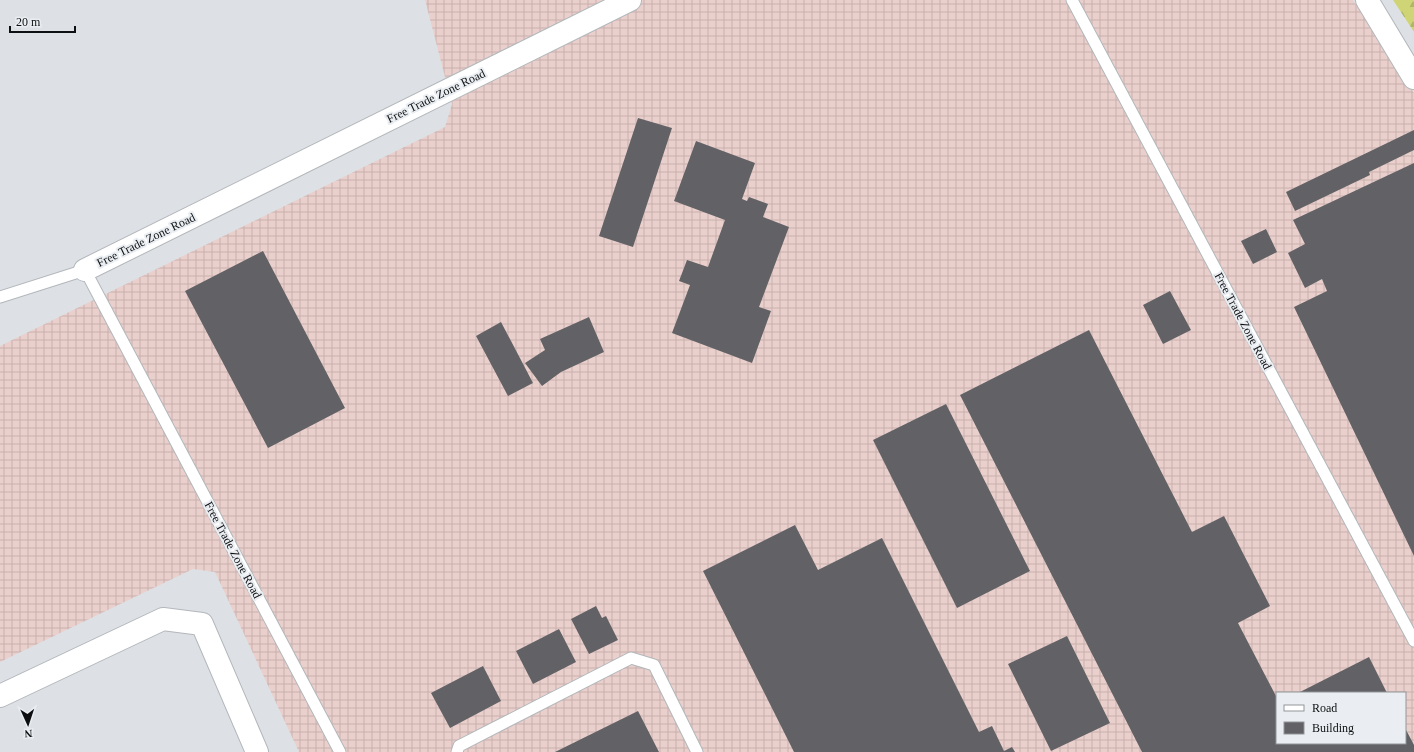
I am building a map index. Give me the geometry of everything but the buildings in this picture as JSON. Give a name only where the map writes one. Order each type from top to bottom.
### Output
[{"type":"street","name":"Free Trade Zone Road","points":[[85,270],[630,0]]},
{"type":"street","points":[[1367,0],[1414,78]]},
{"type":"street","points":[[0,696],[163,619],[202,624],[257,752]]},
{"type":"lane","name":"Free Trade Zone Road","points":[[1072,0],[1414,642]]},
{"type":"lane","name":"Free Trade Zone Road","points":[[0,297],[85,270],[340,752]]},
{"type":"lane","points":[[457,752],[459,746],[631,658],[654,665],[697,752]]},
{"type":"shaded area","points":[[425,0],[1353,0],[1414,93],[1414,752],[299,752],[215,572],[193,569],[0,662],[0,346],[445,127],[452,104]]},
{"type":"green space","points":[[1393,0],[1414,0],[1414,32]]}]
